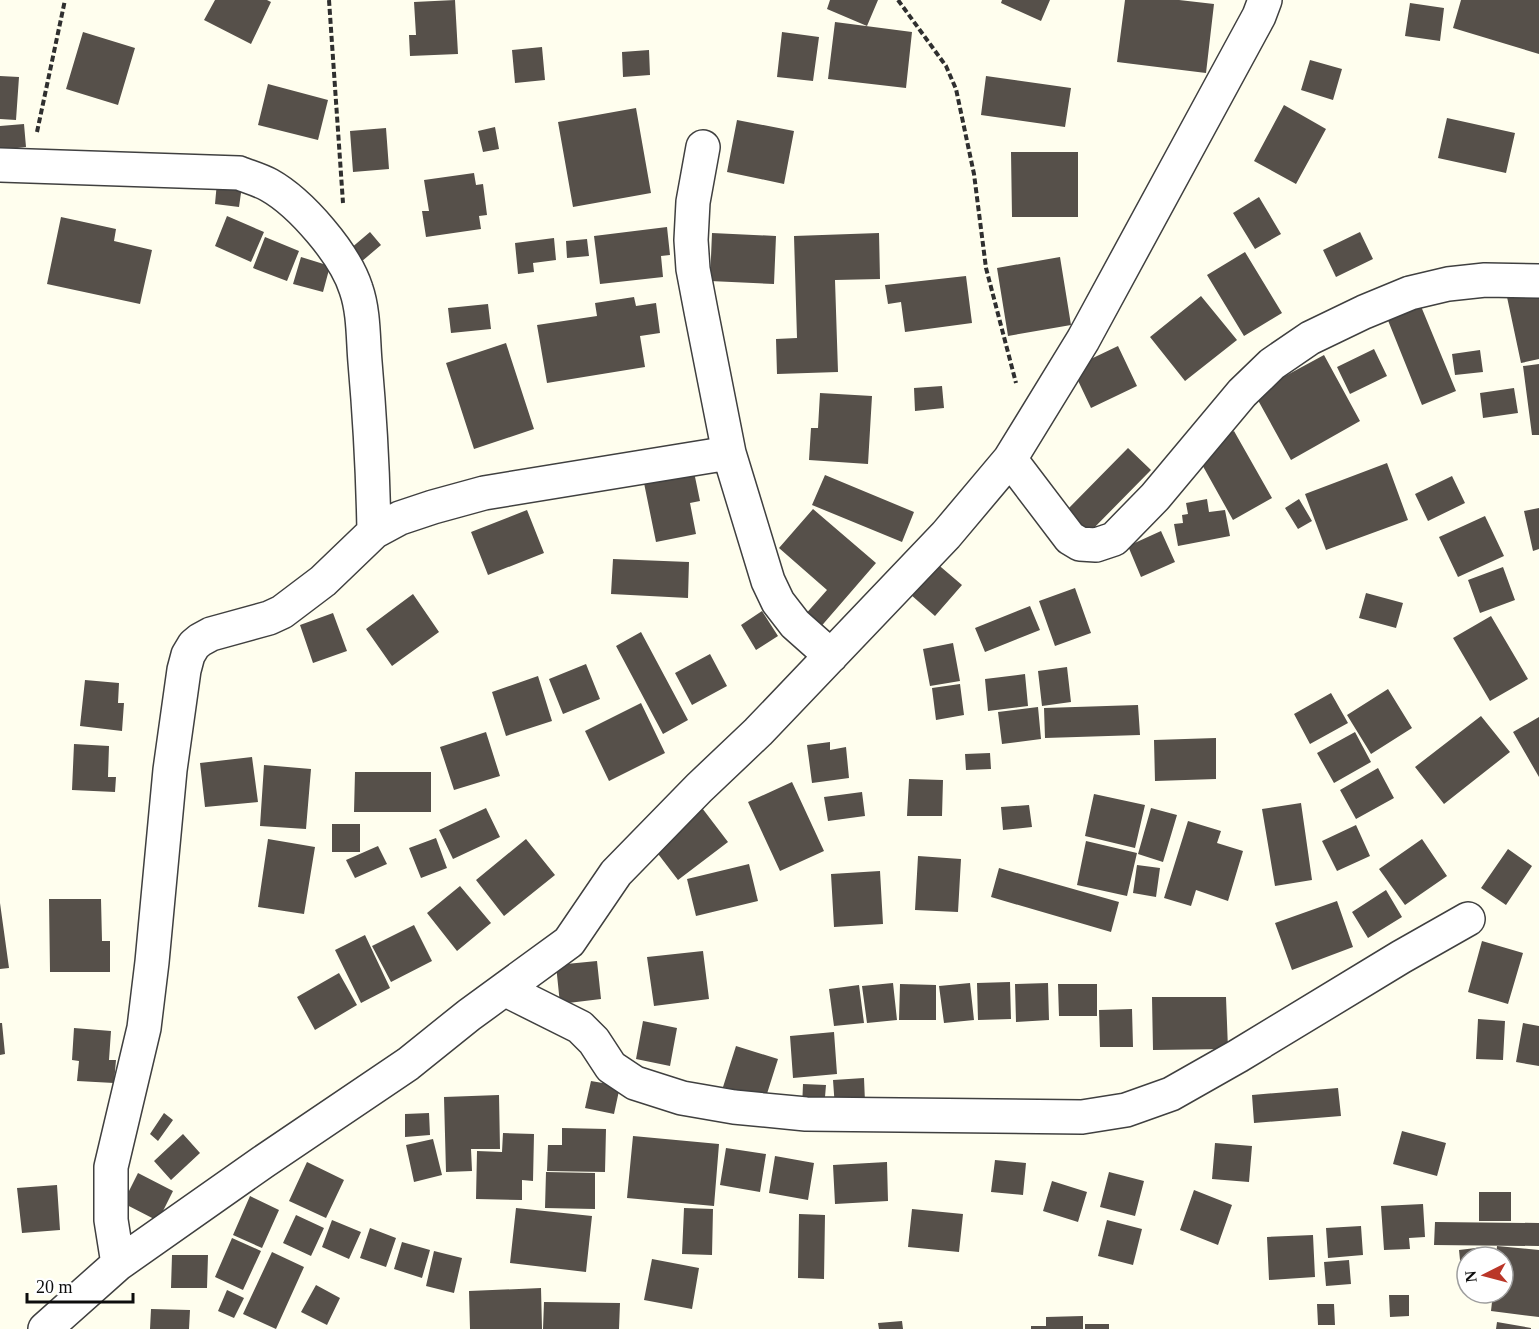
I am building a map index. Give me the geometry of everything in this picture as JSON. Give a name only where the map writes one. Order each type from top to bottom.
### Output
[{"type":"street","points":[[45,1329],[118,1264],[408,1064],[469,1015],[569,942],[616,873],[699,788],[758,732],[946,535],[1010,459],[1083,340],[1254,25],[1265,0]]},
{"type":"street","points":[[703,147],[693,202],[691,240],[693,269],[729,453],[768,581],[778,602],[795,624],[831,656]]},
{"type":"street","points":[[15,165],[239,173],[269,185],[300,209],[321,231],[347,266],[357,291],[362,323],[373,458],[374,532]]},
{"type":"street","points":[[1010,459],[1070,538],[1080,544],[1096,545],[1114,539],[1155,498],[1242,393],[1272,364],[1310,338],[1410,293],[1448,284],[1476,281],[1539,281]]},
{"type":"street","points":[[118,1264],[111,1221],[111,1167],[144,1028],[170,770],[184,670],[188,655],[194,645],[211,634],[269,618],[295,603],[323,582],[374,532],[400,518],[484,493],[729,453]]},
{"type":"street","points":[[506,990],[580,1027],[594,1041],[611,1067],[635,1083],[682,1098],[734,1107],[806,1114],[1082,1117],[1126,1110],[1171,1094],[1468,919]]},
{"type":"path","points":[[15,165],[65,0]]},
{"type":"path","points":[[329,0],[343,208]]},
{"type":"path","points":[[898,0],[946,66],[956,89],[974,174],[987,268],[1028,429]]},
{"type":"building","points":[[215,0],[267,0],[271,2],[251,44],[204,20]]},
{"type":"building","points":[[455,0],[458,54],[410,56],[409,35],[416,35],[414,2]]},
{"type":"building","points":[[830,0],[878,0],[867,26],[827,9]]},
{"type":"building","points":[[1002,0],[1050,0],[1041,21],[1001,3]]},
{"type":"building","points":[[1125,0],[1179,0],[1214,4],[1206,73],[1117,62]]},
{"type":"building","points":[[1461,0],[1539,0],[1539,54],[1453,28]]},
{"type":"building","points":[[1410,3],[1444,8],[1440,41],[1405,36]]},
{"type":"building","points":[[835,22],[912,32],[906,88],[828,79]]},
{"type":"building","points":[[83,32],[135,48],[118,105],[66,89]]},
{"type":"building","points":[[782,32],[819,37],[813,81],[777,77]]},
{"type":"building","points":[[542,47],[545,80],[515,83],[512,50]]},
{"type":"building","points":[[649,50],[650,75],[623,77],[622,52]]},
{"type":"building","points":[[1310,60],[1342,69],[1333,100],[1301,90]]},
{"type":"building","points":[[0,76],[19,77],[16,120],[0,119]]},
{"type":"building","points":[[986,76],[1071,88],[1065,127],[981,115]]},
{"type":"building","points":[[268,84],[328,100],[318,140],[258,125]]},
{"type":"building","points":[[1284,105],[1326,129],[1296,184],[1254,161]]},
{"type":"building","points":[[636,108],[651,193],[573,207],[558,122]]},
{"type":"building","points":[[1447,118],[1515,133],[1506,173],[1438,158]]},
{"type":"building","points":[[737,120],[794,131],[784,184],[727,172]]},
{"type":"building","points":[[24,124],[26,147],[0,150],[0,126]]},
{"type":"building","points":[[495,127],[499,149],[483,152],[478,131]]},
{"type":"building","points":[[386,128],[389,169],[353,172],[350,131]]},
{"type":"building","points":[[1011,152],[1078,152],[1078,217],[1012,217]]},
{"type":"building","points":[[474,173],[476,185],[483,184],[487,215],[479,216],[481,229],[426,237],[422,211],[429,211],[424,180]]},
{"type":"building","points":[[217,182],[242,186],[239,207],[215,204]]},
{"type":"building","points":[[1259,197],[1281,234],[1255,249],[1233,213]]},
{"type":"building","points":[[227,216],[264,232],[251,262],[215,246]]},
{"type":"building","points":[[61,217],[116,229],[114,241],[152,250],[140,304],[47,284]]},
{"type":"building","points":[[667,227],[670,255],[661,256],[663,277],[600,284],[594,236]]},
{"type":"building","points":[[370,232],[381,245],[361,262],[350,249]]},
{"type":"building","points":[[1360,232],[1373,259],[1336,277],[1323,250]]},
{"type":"building","points":[[712,233],[776,236],[774,284],[710,281]]},
{"type":"building","points":[[879,233],[880,279],[835,280],[838,372],[777,374],[776,339],[797,338],[794,236]]},
{"type":"building","points":[[265,237],[299,251],[287,281],[253,268]]},
{"type":"building","points":[[554,238],[556,260],[533,263],[534,272],[518,274],[515,243]]},
{"type":"building","points":[[587,239],[589,256],[567,258],[566,241]]},
{"type":"building","points":[[1245,252],[1282,313],[1244,336],[1207,275]]},
{"type":"building","points":[[301,257],[330,266],[323,292],[293,284]]},
{"type":"building","points":[[1060,257],[1071,325],[1008,336],[997,268]]},
{"type":"building","points":[[966,276],[972,323],[905,332],[901,302],[888,304],[885,285]]},
{"type":"building","points":[[1539,291],[1539,359],[1521,363],[1507,297]]},
{"type":"building","points":[[1201,296],[1237,340],[1185,381],[1150,337]]},
{"type":"building","points":[[634,297],[636,306],[656,303],[660,333],[640,336],[645,367],[547,383],[537,325],[597,316],[595,303]]},
{"type":"building","points":[[1418,299],[1456,391],[1422,405],[1385,313]]},
{"type":"building","points":[[488,304],[491,329],[451,333],[448,308]]},
{"type":"building","points":[[506,343],[534,429],[474,449],[446,363]]},
{"type":"building","points":[[1118,346],[1137,386],[1091,408],[1072,368]]},
{"type":"building","points":[[1374,349],[1387,376],[1350,394],[1337,367]]},
{"type":"building","points":[[1480,350],[1483,372],[1455,375],[1452,354]]},
{"type":"building","points":[[1324,355],[1360,421],[1291,460],[1254,393]]},
{"type":"building","points":[[1539,364],[1539,435],[1532,435],[1523,366]]},
{"type":"building","points":[[942,386],[944,408],[915,411],[914,388]]},
{"type":"building","points":[[1514,388],[1518,413],[1483,418],[1480,393]]},
{"type":"building","points":[[820,393],[872,396],[868,464],[809,460],[811,428],[818,428]]},
{"type":"building","points":[[1234,431],[1272,498],[1233,520],[1195,452]]},
{"type":"building","points":[[1128,448],[1151,470],[1088,534],[1066,511]]},
{"type":"building","points":[[1387,463],[1408,520],[1326,550],[1305,494]]},
{"type":"building","points":[[694,472],[700,501],[690,503],[696,534],[656,542],[644,483]]},
{"type":"building","points":[[825,475],[914,512],[902,542],[812,505]]},
{"type":"building","points":[[1452,476],[1465,503],[1428,521],[1415,494]]},
{"type":"building","points":[[1207,499],[1209,512],[1225,510],[1230,536],[1178,546],[1174,524],[1183,523],[1182,515],[1188,514],[1186,503]]},
{"type":"building","points":[[1299,499],[1312,521],[1298,529],[1285,508]]},
{"type":"building","points":[[1539,508],[1539,549],[1533,551],[1524,511]]},
{"type":"building","points":[[813,509],[876,563],[818,630],[803,617],[827,590],[779,548]]},
{"type":"building","points":[[527,510],[544,553],[488,575],[471,532]]},
{"type":"building","points":[[1485,516],[1504,556],[1458,577],[1439,537]]},
{"type":"building","points":[[1161,531],[1175,562],[1141,577],[1128,546]]},
{"type":"building","points":[[928,556],[962,585],[935,616],[902,587]]},
{"type":"building","points":[[613,559],[689,562],[688,598],[611,594]]},
{"type":"building","points":[[1503,567],[1515,600],[1480,613],[1468,580]]},
{"type":"building","points":[[1075,588],[1091,633],[1055,646],[1039,601]]},
{"type":"building","points":[[1366,593],[1403,603],[1396,628],[1359,618]]},
{"type":"building","points":[[413,594],[439,632],[392,666],[366,629]]},
{"type":"building","points":[[1030,606],[1040,630],[985,652],[975,628]]},
{"type":"building","points":[[762,611],[778,636],[756,650],[741,625]]},
{"type":"building","points":[[333,613],[347,651],[313,663],[300,625]]},
{"type":"building","points":[[1491,616],[1528,679],[1490,701],[1453,638]]},
{"type":"building","points":[[641,632],[688,720],[663,734],[616,646]]},
{"type":"building","points":[[953,643],[960,681],[930,686],[923,649]]},
{"type":"building","points":[[710,654],[727,686],[692,705],[675,673]]},
{"type":"building","points":[[586,664],[600,699],[563,714],[549,679]]},
{"type":"building","points":[[1067,667],[1071,702],[1042,706],[1038,671]]},
{"type":"building","points":[[1025,674],[1028,706],[988,711],[985,679]]},
{"type":"building","points":[[538,676],[552,721],[506,736],[492,692]]},
{"type":"building","points":[[85,680],[119,683],[118,703],[124,703],[122,731],[80,726]]},
{"type":"building","points":[[960,684],[964,715],[936,720],[932,688]]},
{"type":"building","points":[[1388,689],[1412,728],[1371,754],[1347,715]]},
{"type":"building","points":[[1331,693],[1348,723],[1310,744],[1294,714]]},
{"type":"building","points":[[641,703],[665,753],[609,781],[585,731]]},
{"type":"building","points":[[1138,705],[1140,735],[1045,738],[1044,708]]},
{"type":"building","points":[[1038,707],[1041,739],[1002,744],[998,712]]},
{"type":"building","points":[[1481,716],[1510,752],[1444,804],[1415,767]]},
{"type":"building","points":[[1539,717],[1539,777],[1513,732]]},
{"type":"building","points":[[486,732],[500,776],[454,790],[440,747]]},
{"type":"building","points":[[1355,732],[1371,762],[1334,783],[1317,753]]},
{"type":"building","points":[[1216,738],[1216,779],[1155,781],[1154,740]]},
{"type":"building","points":[[830,742],[830,750],[846,747],[849,778],[812,783],[807,745]]},
{"type":"building","points":[[74,744],[109,746],[108,777],[116,777],[115,792],[72,790]]},
{"type":"building","points":[[990,753],[991,769],[966,770],[965,754]]},
{"type":"building","points":[[252,757],[258,802],[205,807],[200,763]]},
{"type":"building","points":[[264,765],[311,769],[306,829],[260,826]]},
{"type":"building","points":[[1378,768],[1394,798],[1356,819],[1340,790]]},
{"type":"building","points":[[355,772],[431,772],[431,812],[354,812]]},
{"type":"building","points":[[909,779],[943,780],[942,816],[907,816]]},
{"type":"building","points":[[792,782],[824,851],[780,871],[748,802]]},
{"type":"building","points":[[862,792],[865,816],[828,821],[824,797]]},
{"type":"building","points":[[1094,794],[1145,805],[1135,848],[1085,836]]},
{"type":"building","points":[[1301,803],[1312,880],[1275,886],[1262,809]]},
{"type":"building","points":[[699,804],[728,842],[678,880],[649,842]]},
{"type":"building","points":[[1029,805],[1032,827],[1003,830],[1001,807]]},
{"type":"building","points":[[486,808],[500,837],[453,859],[439,830]]},
{"type":"building","points":[[1151,808],[1177,815],[1163,862],[1138,854]]},
{"type":"building","points":[[1188,821],[1221,831],[1217,843],[1243,851],[1228,901],[1196,890],[1191,906],[1164,898]]},
{"type":"building","points":[[332,824],[360,824],[360,852],[332,852]]},
{"type":"building","points":[[1356,825],[1370,856],[1337,871],[1322,841]]},
{"type":"building","points":[[436,838],[447,868],[421,878],[409,848]]},
{"type":"building","points":[[268,839],[315,847],[304,914],[258,907]]},
{"type":"building","points":[[526,839],[555,875],[504,916],[476,880]]},
{"type":"building","points":[[1422,839],[1447,876],[1405,905],[1379,869]]},
{"type":"building","points":[[1086,841],[1137,853],[1127,896],[1077,885]]},
{"type":"building","points":[[378,846],[387,864],[355,878],[346,860]]},
{"type":"building","points":[[1508,849],[1532,866],[1506,905],[1481,888]]},
{"type":"building","points":[[918,856],[961,859],[958,912],[915,910]]},
{"type":"building","points":[[749,864],[758,901],[696,916],[687,879]]},
{"type":"building","points":[[1137,865],[1160,868],[1156,897],[1133,893]]},
{"type":"building","points":[[999,868],[1119,902],[1111,932],[991,897]]},
{"type":"building","points":[[880,871],[883,924],[834,927],[831,874]]},
{"type":"building","points":[[460,886],[491,923],[457,951],[427,913]]},
{"type":"building","points":[[1386,890],[1402,917],[1368,938],[1352,912]]},
{"type":"building","points":[[49,899],[101,899],[102,941],[110,941],[110,972],[50,972]]},
{"type":"building","points":[[1337,901],[1353,947],[1292,970],[1275,923]]},
{"type":"building","points":[[0,903],[9,968],[0,969]]},
{"type":"building","points":[[414,925],[432,961],[391,982],[372,946]]},
{"type":"building","points":[[365,935],[390,988],[361,1003],[335,950]]},
{"type":"building","points":[[1482,941],[1523,953],[1508,1004],[1468,992]]},
{"type":"building","points":[[703,951],[709,999],[654,1006],[647,957]]},
{"type":"building","points":[[597,961],[601,999],[560,1004],[556,965]]},
{"type":"building","points":[[339,973],[357,1005],[315,1030],[297,997]]},
{"type":"building","points":[[1010,982],[1011,1019],[978,1020],[977,983]]},
{"type":"building","points":[[893,983],[897,1020],[867,1023],[862,986]]},
{"type":"building","points":[[970,983],[974,1020],[944,1023],[939,986]]},
{"type":"building","points":[[1048,983],[1049,1020],[1016,1022],[1015,984]]},
{"type":"building","points":[[900,984],[936,985],[936,1020],[899,1020]]},
{"type":"building","points":[[1058,984],[1097,984],[1097,1016],[1059,1016]]},
{"type":"building","points":[[859,985],[864,1023],[834,1026],[829,989]]},
{"type":"building","points":[[1152,997],[1226,997],[1228,1049],[1153,1050]]},
{"type":"building","points":[[1132,1009],[1133,1047],[1100,1047],[1099,1010]]},
{"type":"building","points":[[1478,1019],[1505,1021],[1503,1060],[1476,1059]]},
{"type":"building","points":[[643,1021],[677,1028],[670,1066],[636,1059]]},
{"type":"building","points":[[0,1023],[2,1023],[5,1054],[0,1055]]},
{"type":"building","points":[[1523,1023],[1539,1026],[1539,1066],[1516,1062]]},
{"type":"building","points":[[74,1028],[111,1031],[109,1060],[116,1060],[114,1083],[77,1081],[79,1061],[72,1060]]},
{"type":"building","points":[[834,1032],[837,1074],[793,1078],[790,1036]]},
{"type":"building","points":[[736,1046],[778,1059],[765,1100],[723,1087]]},
{"type":"building","points":[[864,1078],[865,1102],[835,1108],[833,1080]]},
{"type":"building","points":[[591,1081],[620,1086],[614,1114],[585,1108]]},
{"type":"building","points":[[803,1084],[826,1085],[824,1109],[802,1108]]},
{"type":"building","points":[[1338,1088],[1341,1116],[1254,1123],[1252,1095]]},
{"type":"building","points":[[499,1095],[500,1149],[471,1149],[472,1171],[446,1172],[444,1097]]},
{"type":"building","points":[[164,1113],[173,1120],[158,1141],[150,1134]]},
{"type":"building","points":[[429,1113],[430,1135],[405,1137],[405,1114]]},
{"type":"building","points":[[562,1128],[606,1129],[605,1172],[547,1171],[548,1145],[562,1145]]},
{"type":"building","points":[[1402,1131],[1446,1143],[1437,1176],[1393,1164]]},
{"type":"building","points":[[503,1133],[534,1134],[533,1181],[522,1180],[522,1200],[476,1199],[477,1151],[502,1152]]},
{"type":"building","points":[[183,1134],[200,1153],[171,1180],[154,1161]]},
{"type":"building","points":[[633,1136],[719,1144],[714,1206],[627,1198]]},
{"type":"building","points":[[433,1139],[442,1175],[414,1182],[406,1145]]},
{"type":"building","points":[[1215,1143],[1252,1146],[1249,1182],[1212,1179]]},
{"type":"building","points":[[726,1148],[766,1154],[760,1192],[720,1185]]},
{"type":"building","points":[[775,1156],[814,1163],[808,1200],[769,1193]]},
{"type":"building","points":[[995,1160],[1026,1163],[1023,1195],[991,1192]]},
{"type":"building","points":[[307,1162],[344,1180],[326,1218],[289,1201]]},
{"type":"building","points":[[887,1162],[888,1201],[835,1204],[833,1165]]},
{"type":"building","points":[[546,1172],[595,1173],[595,1209],[545,1208]]},
{"type":"building","points":[[1109,1172],[1144,1181],[1135,1216],[1100,1207]]},
{"type":"building","points":[[138,1173],[173,1191],[158,1221],[123,1203]]},
{"type":"building","points":[[1052,1181],[1087,1192],[1078,1222],[1043,1211]]},
{"type":"building","points":[[57,1185],[60,1230],[22,1233],[17,1188]]},
{"type":"building","points":[[1194,1190],[1232,1205],[1218,1245],[1180,1230]]},
{"type":"building","points":[[1479,1192],[1511,1192],[1511,1221],[1479,1221]]},
{"type":"building","points":[[250,1196],[279,1210],[262,1248],[233,1235]]},
{"type":"building","points":[[1423,1204],[1425,1237],[1409,1238],[1410,1249],[1384,1250],[1381,1206]]},
{"type":"building","points":[[516,1208],[592,1216],[586,1272],[510,1263]]},
{"type":"building","points":[[684,1208],[713,1209],[712,1255],[682,1254]]},
{"type":"building","points":[[912,1209],[963,1214],[959,1252],[908,1247]]},
{"type":"building","points":[[799,1214],[825,1215],[824,1279],[798,1278]]},
{"type":"building","points":[[296,1215],[324,1228],[311,1256],[283,1243]]},
{"type":"building","points":[[332,1220],[361,1232],[349,1259],[322,1247]]},
{"type":"building","points":[[1107,1220],[1142,1229],[1133,1265],[1098,1256]]},
{"type":"building","points":[[1435,1222],[1539,1223],[1539,1246],[1434,1245]]},
{"type":"building","points":[[1361,1226],[1363,1255],[1328,1258],[1326,1228]]},
{"type":"building","points":[[370,1228],[396,1238],[386,1267],[360,1258]]},
{"type":"building","points":[[1313,1235],[1315,1277],[1269,1280],[1267,1237]]},
{"type":"building","points":[[232,1238],[261,1251],[243,1290],[215,1277]]},
{"type":"building","points":[[402,1242],[430,1250],[422,1278],[394,1269]]},
{"type":"building","points":[[1515,1248],[1539,1250],[1539,1317],[1491,1311],[1492,1305],[1515,1305]]},
{"type":"building","points":[[434,1251],[462,1258],[454,1293],[426,1286]]},
{"type":"building","points":[[272,1252],[304,1267],[276,1329],[243,1314]]},
{"type":"building","points":[[172,1255],[208,1255],[207,1288],[171,1288]]},
{"type":"building","points":[[652,1259],[699,1268],[692,1309],[644,1300]]},
{"type":"building","points":[[1349,1260],[1351,1284],[1326,1286],[1324,1262]]},
{"type":"building","points":[[316,1285],[340,1298],[327,1325],[301,1312]]},
{"type":"building","points":[[541,1288],[542,1329],[470,1329],[469,1291]]},
{"type":"building","points":[[227,1290],[244,1298],[234,1318],[218,1311]]},
{"type":"building","points":[[1389,1295],[1409,1295],[1409,1316],[1390,1317]]},
{"type":"building","points":[[544,1302],[620,1303],[619,1329],[543,1329]]},
{"type":"building","points":[[1317,1304],[1334,1304],[1335,1325],[1318,1325]]},
{"type":"building","points":[[151,1309],[190,1310],[189,1329],[150,1329]]},
{"type":"building","points":[[1083,1316],[1083,1329],[1031,1329],[1031,1326],[1046,1326],[1046,1317]]},
{"type":"building","points":[[902,1321],[903,1329],[879,1329],[878,1323]]},
{"type":"building","points":[[1497,1322],[1531,1328],[1531,1329],[1496,1329]]},
{"type":"building","points":[[1085,1324],[1109,1324],[1109,1329],[1085,1329]]}]
